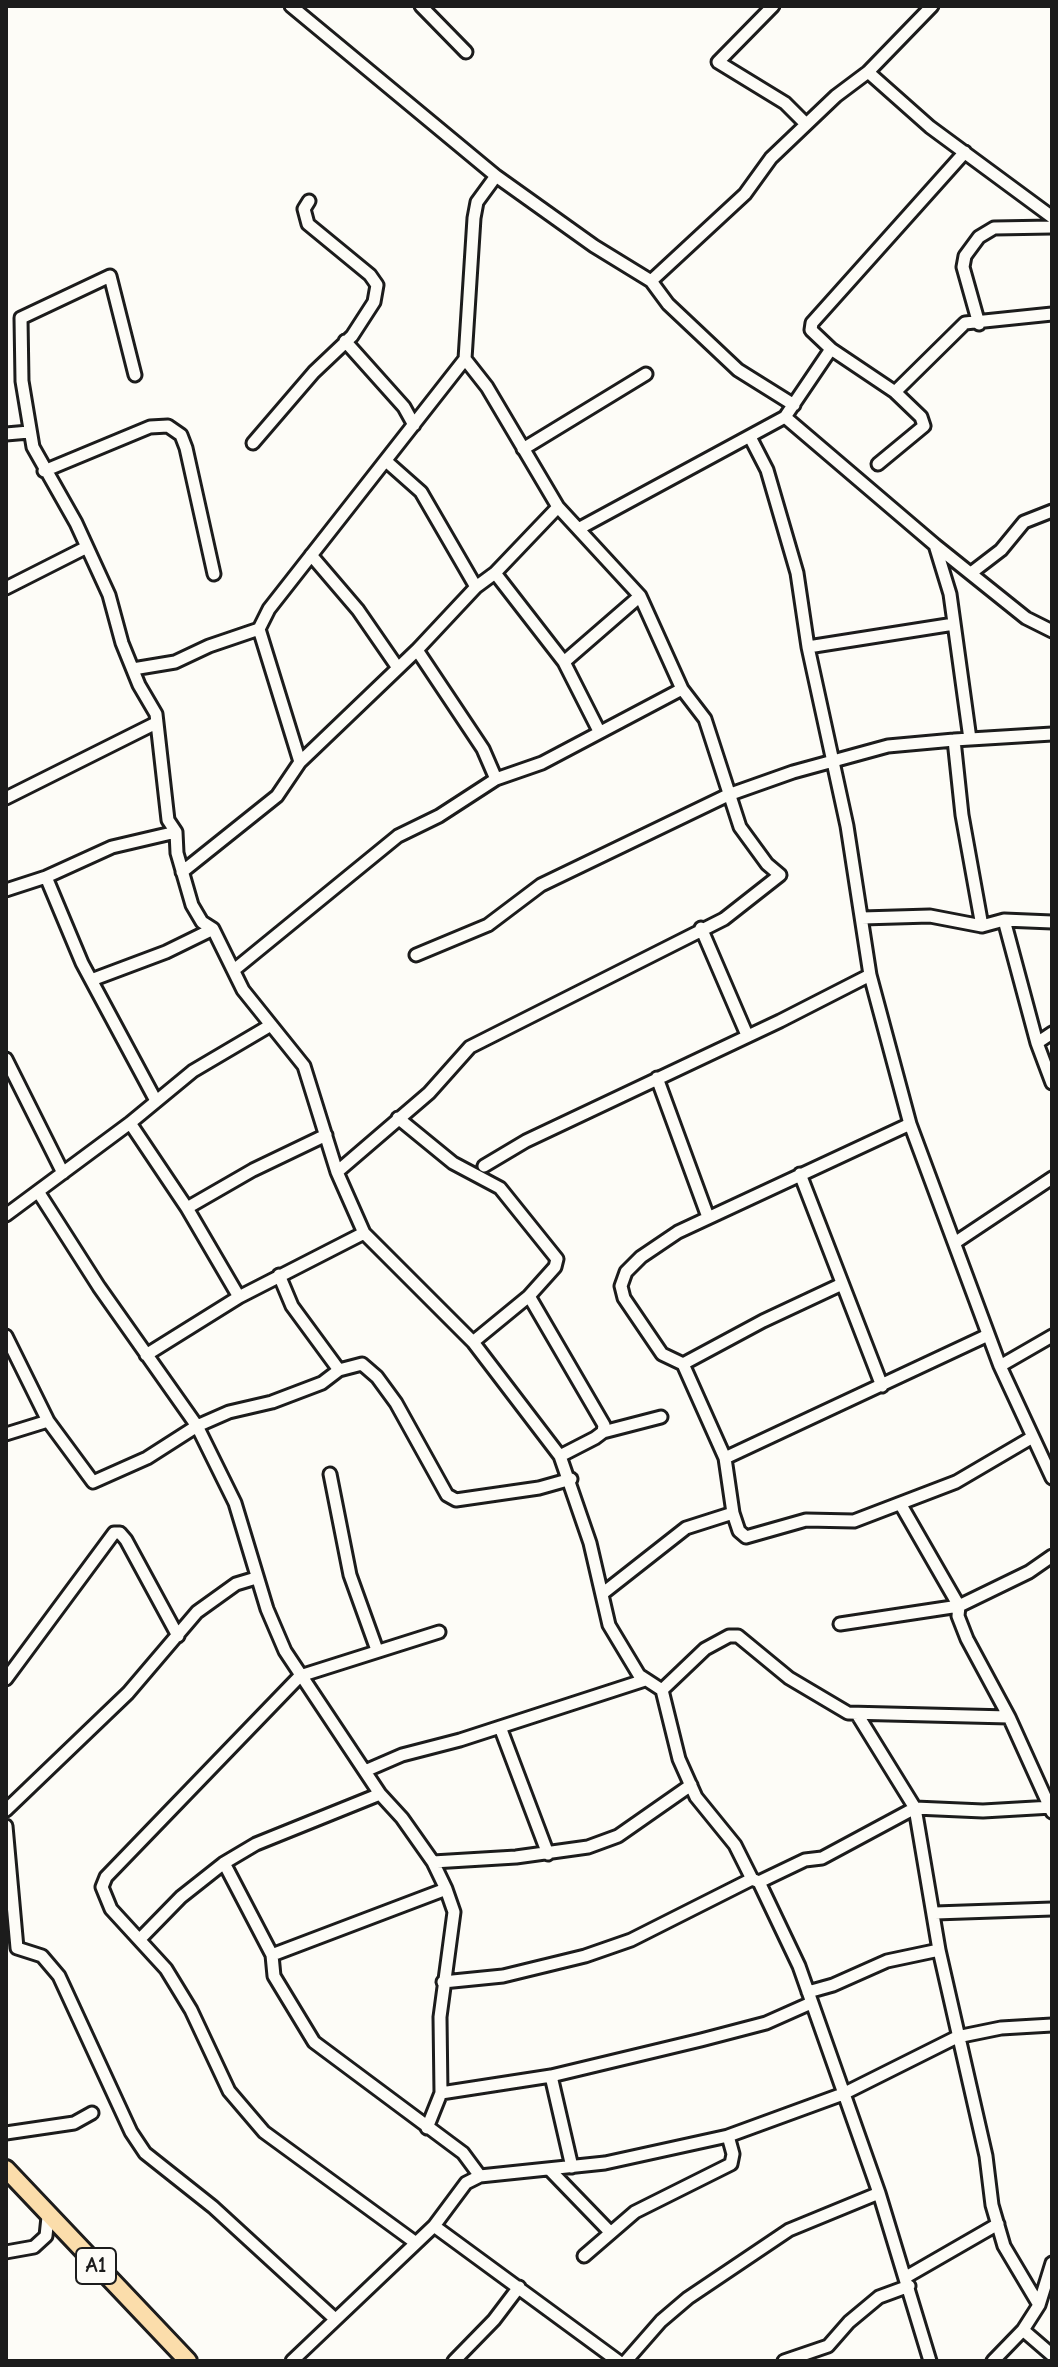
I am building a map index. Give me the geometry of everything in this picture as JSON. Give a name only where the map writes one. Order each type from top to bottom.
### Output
[{"type":"highway","name":"A1","points":[[6,2169],[48,2217],[188,2361]]},
{"type":"street","points":[[291,6],[496,176],[594,246],[651,281],[668,304],[738,370],[794,405]]},
{"type":"street","points":[[421,6],[466,52]]},
{"type":"street","points":[[773,6],[726,49],[718,62],[785,103],[806,124]]},
{"type":"street","points":[[651,281],[745,194],[771,158],[868,72],[932,6]]},
{"type":"street","points":[[868,72],[930,127],[1052,217]]},
{"type":"street","points":[[878,464],[924,426],[921,417],[895,392],[831,349],[811,330],[812,323],[965,152]]},
{"type":"street","points":[[300,762],[259,629],[269,609],[465,359],[474,218],[477,202],[496,176]]},
{"type":"street","points":[[253,443],[371,311],[377,285],[370,275],[308,224],[304,209],[309,201]]},
{"type":"street","points":[[979,324],[963,267],[965,256],[979,237],[994,228],[1052,227]]},
{"type":"street","points":[[135,375],[110,276],[21,318],[22,381],[30,414],[29,432],[44,471],[87,547],[109,595],[133,669],[156,714],[168,820],[176,832],[182,872],[197,914],[213,929],[243,990],[304,1066],[337,1172],[364,1233],[473,1342],[560,1456],[571,1479],[609,1625],[645,1680],[662,1690],[679,1759],[691,1785],[704,1809],[735,1845],[785,1933],[879,2193],[930,2361]]},
{"type":"street","points":[[895,392],[965,323],[979,324],[1052,314]]},
{"type":"street","points":[[345,341],[404,407],[414,425]]},
{"type":"street","points":[[580,528],[785,417],[831,349]]},
{"type":"street","points":[[337,1172],[429,1093],[470,1047],[724,919],[780,875],[767,864],[740,827],[705,719],[682,689],[640,596],[558,507],[487,387],[465,359]]},
{"type":"street","points":[[523,449],[646,374]]},
{"type":"street","points":[[785,417],[1026,618],[1052,631]]},
{"type":"street","points":[[44,471],[150,427],[168,426],[181,435],[186,448],[214,574]]},
{"type":"street","points":[[6,434],[29,432]]},
{"type":"street","points":[[750,437],[767,470],[797,573],[870,975],[910,1124],[1000,1366],[1031,1438],[1052,1477]]},
{"type":"street","points":[[386,461],[421,492],[476,587]]},
{"type":"street","points":[[182,872],[277,796],[300,762],[417,650],[476,587],[495,573],[558,507]]},
{"type":"street","points":[[971,573],[1001,550],[1024,522],[1052,511]]},
{"type":"street","points":[[935,545],[950,594],[970,739]]},
{"type":"street","points":[[6,588],[87,547]]},
{"type":"street","points":[[311,555],[358,610],[398,668]]},
{"type":"street","points":[[495,573],[564,662],[599,731]]},
{"type":"street","points":[[564,662],[640,596]]},
{"type":"street","points":[[808,647],[954,624]]},
{"type":"street","points":[[133,669],[175,662],[209,646],[259,629]]},
{"type":"street","points":[[417,650],[483,749],[496,779]]},
{"type":"street","points":[[234,970],[342,885],[376,851],[496,779],[542,763],[682,689]]},
{"type":"street","points":[[6,798],[156,723]]},
{"type":"street","points":[[416,955],[488,925],[541,885],[728,795],[888,746],[1052,734]]},
{"type":"street","points":[[954,740],[962,815],[982,926]]},
{"type":"street","points":[[6,890],[46,877],[112,847],[176,832]]},
{"type":"street","points":[[46,877],[82,963],[94,979],[125,1047],[155,1099]]},
{"type":"street","points":[[862,918],[930,916],[982,926],[1004,920],[1052,922]]},
{"type":"street","points":[[1004,920],[1037,1043],[1052,1083]]},
{"type":"street","points":[[701,928],[747,1035]]},
{"type":"street","points":[[94,979],[166,952],[213,929]]},
{"type":"street","points":[[484,1166],[526,1141],[870,975]]},
{"type":"street","points":[[6,1215],[130,1123],[155,1099],[224,1050],[271,1025]]},
{"type":"street","points":[[1037,1043],[1052,1033]]},
{"type":"street","points":[[6,1059],[63,1173]]},
{"type":"street","points":[[657,1078],[708,1217]]},
{"type":"street","points":[[398,1118],[453,1163],[500,1188],[557,1259],[555,1267],[529,1296],[473,1342]]},
{"type":"street","points":[[130,1123],[187,1208],[239,1297]]},
{"type":"street","points":[[910,1124],[678,1232],[641,1257],[626,1272],[621,1286],[624,1298],[662,1354],[683,1364],[725,1458],[733,1513],[739,1531],[746,1537],[806,1520],[854,1521],[901,1505],[956,1482],[1031,1438]]},
{"type":"street","points":[[187,1208],[253,1170],[326,1135]]},
{"type":"street","points":[[800,1174],[882,1386]]},
{"type":"street","points":[[956,1242],[1052,1178]]},
{"type":"street","points":[[39,1193],[197,1426],[235,1503],[256,1578],[285,1651],[380,1794],[402,1818],[433,1862],[446,1889],[454,1912],[440,2017],[441,2093],[427,2128]]},
{"type":"street","points":[[146,1355],[239,1297],[364,1233]]},
{"type":"street","points":[[279,1275],[292,1306],[339,1370]]},
{"type":"street","points":[[683,1364],[763,1321],[842,1284]]},
{"type":"street","points":[[529,1296],[604,1425],[603,1432]]},
{"type":"street","points":[[725,1458],[988,1335]]},
{"type":"street","points":[[6,1336],[48,1421],[93,1482],[147,1458],[197,1426],[322,1383],[339,1370],[362,1364],[377,1377],[396,1403],[447,1495],[456,1500],[539,1488],[571,1479]]},
{"type":"street","points":[[1000,1366],[1052,1336]]},
{"type":"street","points":[[560,1456],[603,1432],[661,1417]]},
{"type":"street","points":[[6,1434],[48,1421]]},
{"type":"street","points":[[330,1474],[350,1575],[377,1650]]},
{"type":"street","points":[[443,1982],[503,1976],[585,1956],[631,1940],[755,1880],[805,1860],[822,1858],[915,1808],[983,1811],[1051,1809],[1009,1717],[967,1639],[958,1616],[959,1606],[901,1505]]},
{"type":"street","points":[[602,1594],[686,1528],[733,1513]]},
{"type":"street","points":[[6,1679],[114,1533],[120,1533],[126,1540],[178,1636]]},
{"type":"street","points":[[840,1624],[959,1606],[1029,1572],[1052,1556]]},
{"type":"street","points":[[6,1810],[128,1693],[197,1612],[236,1584],[256,1578]]},
{"type":"street","points":[[416,2243],[264,2132],[229,2091],[191,2010],[166,1969],[104,1897],[106,1877],[300,1676],[439,1632]]},
{"type":"street","points":[[662,1690],[705,1649],[729,1636],[738,1636],[789,1678],[839,1709],[857,1714],[1009,1717]]},
{"type":"street","points":[[365,1771],[402,1755],[645,1680]]},
{"type":"street","points":[[857,1714],[915,1808],[939,1950],[998,2224],[1008,2254],[1039,2305]]},
{"type":"street","points":[[500,1727],[548,1854]]},
{"type":"street","points":[[433,1862],[548,1854],[588,1847],[618,1836],[691,1785]]},
{"type":"street","points":[[140,1939],[181,1897],[224,1863],[256,1844],[380,1794]]},
{"type":"street","points":[[6,1826],[17,1948],[39,1954],[59,1976],[131,2132],[145,2153],[213,2207],[334,2318]]},
{"type":"street","points":[[224,1863],[272,1955],[274,1976],[314,2042],[463,2153],[480,2176]]},
{"type":"street","points":[[272,1955],[446,1889]]},
{"type":"street","points":[[935,1913],[1052,1909]]},
{"type":"street","points":[[441,2093],[551,2076],[766,2023],[809,1998],[887,1961],[939,1950]]},
{"type":"street","points":[[292,2361],[434,2226],[466,2183],[480,2176],[572,2167],[728,2136],[843,2094],[957,2037],[1001,2028],[1052,2025]]},
{"type":"street","points":[[551,2076],[572,2167]]},
{"type":"street","points":[[6,2133],[74,2123],[92,2113]]},
{"type":"street","points":[[584,2256],[609,2231],[635,2212],[731,2164],[733,2154],[728,2136]]},
{"type":"street","points":[[550,2170],[609,2231]]},
{"type":"street","points":[[626,2361],[661,2321],[688,2298],[789,2230],[879,2193]]},
{"type":"street","points":[[6,2252],[34,2247],[46,2236],[48,2217]]},
{"type":"street","points":[[784,2361],[828,2346],[849,2322],[879,2297],[998,2224]]},
{"type":"street","points":[[434,2226],[519,2287],[609,2359]]},
{"type":"street","points":[[993,2361],[1023,2330],[1039,2305],[1052,2263]]},
{"type":"street","points":[[454,2361],[494,2320],[519,2287]]},
{"type":"street","points":[[1023,2330],[1052,2355]]}]
